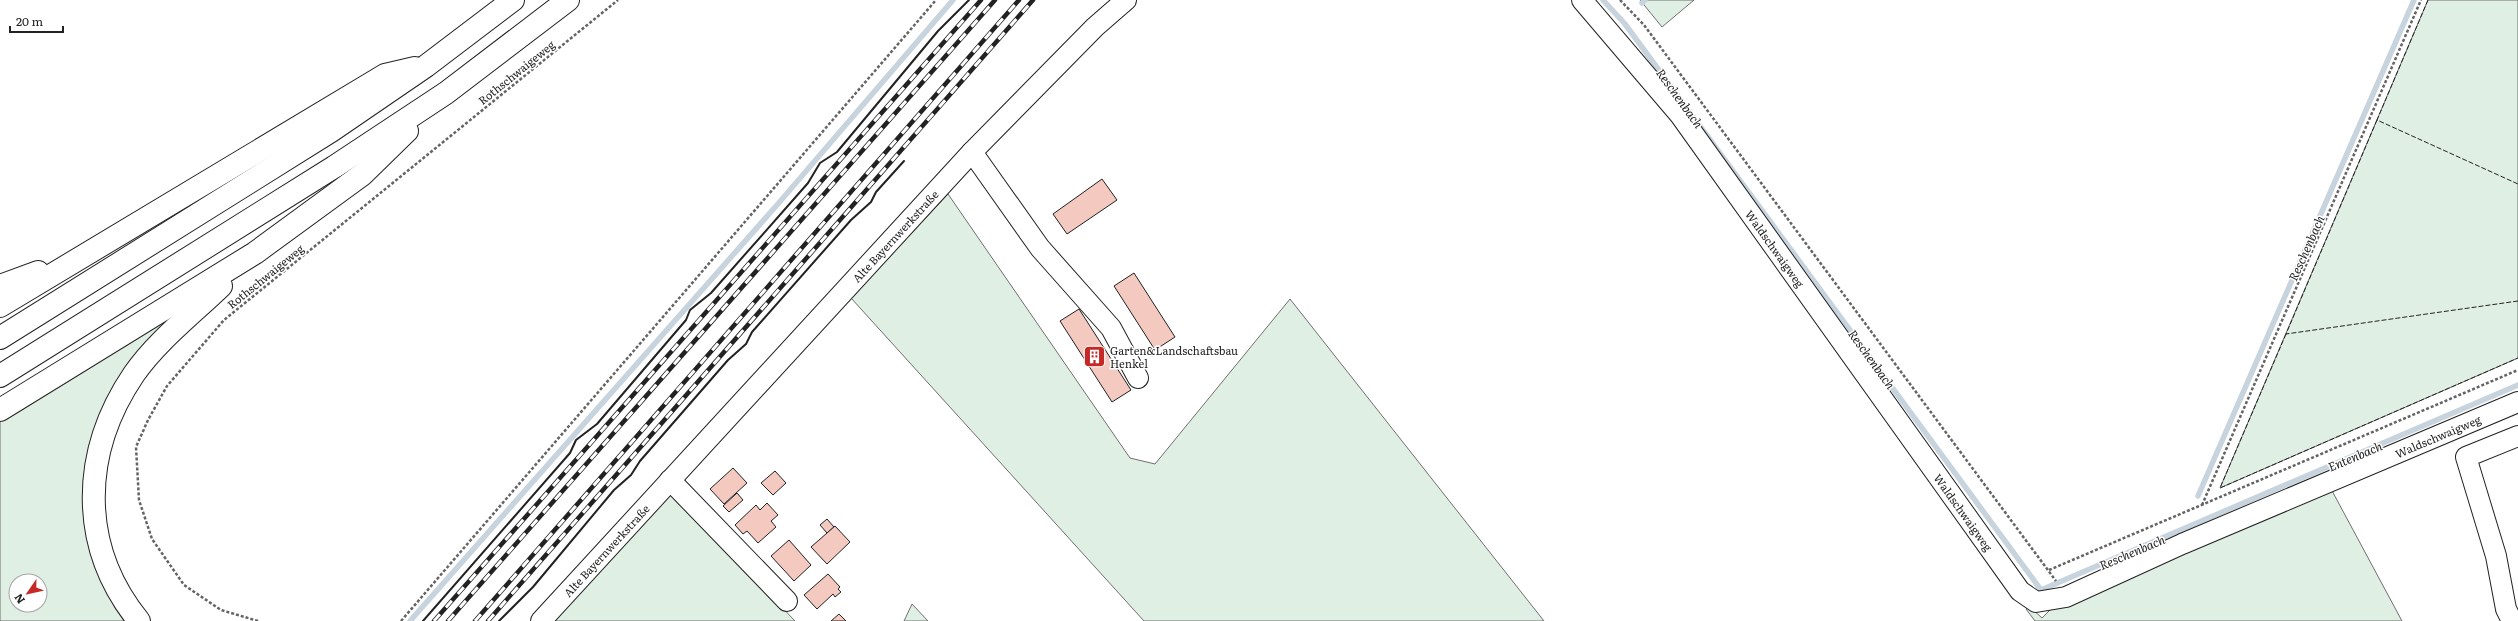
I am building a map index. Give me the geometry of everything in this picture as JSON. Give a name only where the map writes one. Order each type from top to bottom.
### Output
[{"type":"highway","points":[[0,338],[331,131],[426,66],[513,0]]},
{"type":"highway","points":[[0,376],[334,167],[446,93],[568,0]]},
{"type":"highway","points":[[0,306],[82,255],[385,75],[426,66]]},
{"type":"highway","points":[[0,410],[256,253],[363,174],[446,93]]},
{"type":"highway","points":[[139,621],[126,606],[110,575],[99,544],[93,511],[94,474],[102,438],[115,406],[134,373],[160,344],[256,253]]},
{"type":"highway","points":[[0,286],[82,255]]},
{"type":"street","name":"Alte Bayernwerkstraße","points":[[541,621],[972,152],[1095,27],[1126,0]]},
{"type":"street","name":"Waldschwaigweg","points":[[1582,0],[1680,115],[2020,591],[2036,602],[2066,597],[2182,544],[2518,402]]},
{"type":"street","points":[[972,152],[1040,248],[1111,328],[1138,378]]},
{"type":"street","points":[[2512,621],[2506,609],[2496,556],[2466,457],[2518,436]]},
{"type":"street","points":[[670,480],[787,601]]},
{"type":"path","name":"Rothschwaigeweg","points":[[258,621],[221,610],[184,585],[152,539],[139,500],[136,448],[163,393],[224,320],[618,0]]},
{"type":"path","points":[[400,621],[936,0]]},
{"type":"path","points":[[1620,0],[1644,25],[2049,570],[2518,370]]},
{"type":"path","points":[[2202,505],[2422,0]]},
{"type":"green space","points":[[1640,0],[1694,0],[1662,27]]},
{"type":"green space","points":[[2428,0],[2518,0],[2518,358],[2220,488]]},
{"type":"green space","points":[[948,194],[1130,458],[1155,464],[1290,299],[1544,621],[1144,621],[851,298]]},
{"type":"green space","points":[[186,304],[107,402],[97,570],[115,608],[124,621],[0,621],[0,420]]},
{"type":"green space","points":[[2330,487],[2402,621],[2035,621],[2026,609],[2030,607],[2042,618],[2052,608]]},
{"type":"green space","points":[[673,492],[795,621],[552,621]]},
{"type":"green space","points":[[912,604],[928,621],[904,621]]},
{"type":"building","points":[[1102,179],[1117,200],[1067,234],[1053,214]]},
{"type":"building","points":[[1134,273],[1175,337],[1155,350],[1114,286]]},
{"type":"building","name":"Garten&Landschaftsbau Henkel","points":[[1079,309],[1131,390],[1112,402],[1060,321]]},
{"type":"building","points":[[733,468],[747,483],[724,504],[710,489]]},
{"type":"building","points":[[775,471],[786,483],[773,495],[761,483]]},
{"type":"building","points":[[737,493],[743,500],[729,512],[723,506]]},
{"type":"building","points":[[767,503],[778,515],[771,521],[776,527],[758,543],[747,531],[743,534],[735,525],[756,505],[760,510]]},
{"type":"building","points":[[827,519],[834,527],[827,533],[820,525]]},
{"type":"building","points":[[835,526],[850,542],[827,564],[811,547]]},
{"type":"building","points":[[789,540],[811,565],[794,581],[771,556]]},
{"type":"building","points":[[828,574],[840,587],[838,589],[841,592],[835,597],[833,594],[817,609],[804,595]]},
{"type":"building","points":[[839,614],[846,621],[831,621]]},
{"type":"waterway","points":[[410,621],[777,205],[953,0]]},
{"type":"waterway","name":"Reschenbach","points":[[1603,0],[1625,24],[2041,590],[2518,385]]},
{"type":"waterway","points":[[1642,3],[1645,0]]},
{"type":"waterway","name":"Reschenbach","points":[[2198,496],[2414,0]]},
{"type":"railway","points":[[434,621],[981,0]]},
{"type":"railway","points":[[448,621],[995,0]]},
{"type":"railway","points":[[475,621],[1019,0]]},
{"type":"railway","points":[[488,621],[1033,0]]},
{"type":"fence","points":[[2428,0],[2377,120],[2518,184]]},
{"type":"fence","points":[[2377,120],[2286,334],[2518,301]]},
{"type":"fence","points":[[2286,334],[2220,488],[2518,358]]},
{"type":"wall","points":[[423,621],[570,453],[576,440],[597,424],[686,320],[690,310],[711,293],[808,183],[820,163],[837,152],[938,31],[969,0]]},
{"type":"wall","points":[[499,621],[533,587],[614,490],[631,475],[640,461],[728,360],[746,344],[752,332],[851,220],[871,202],[876,192],[904,161]]},
{"type":"place","name":"Garten&Landschaftsbau Henkel","points":[[1095,356]]},
{"type":"water label","name":"Entenbach","points":[[2355,456]]}]
